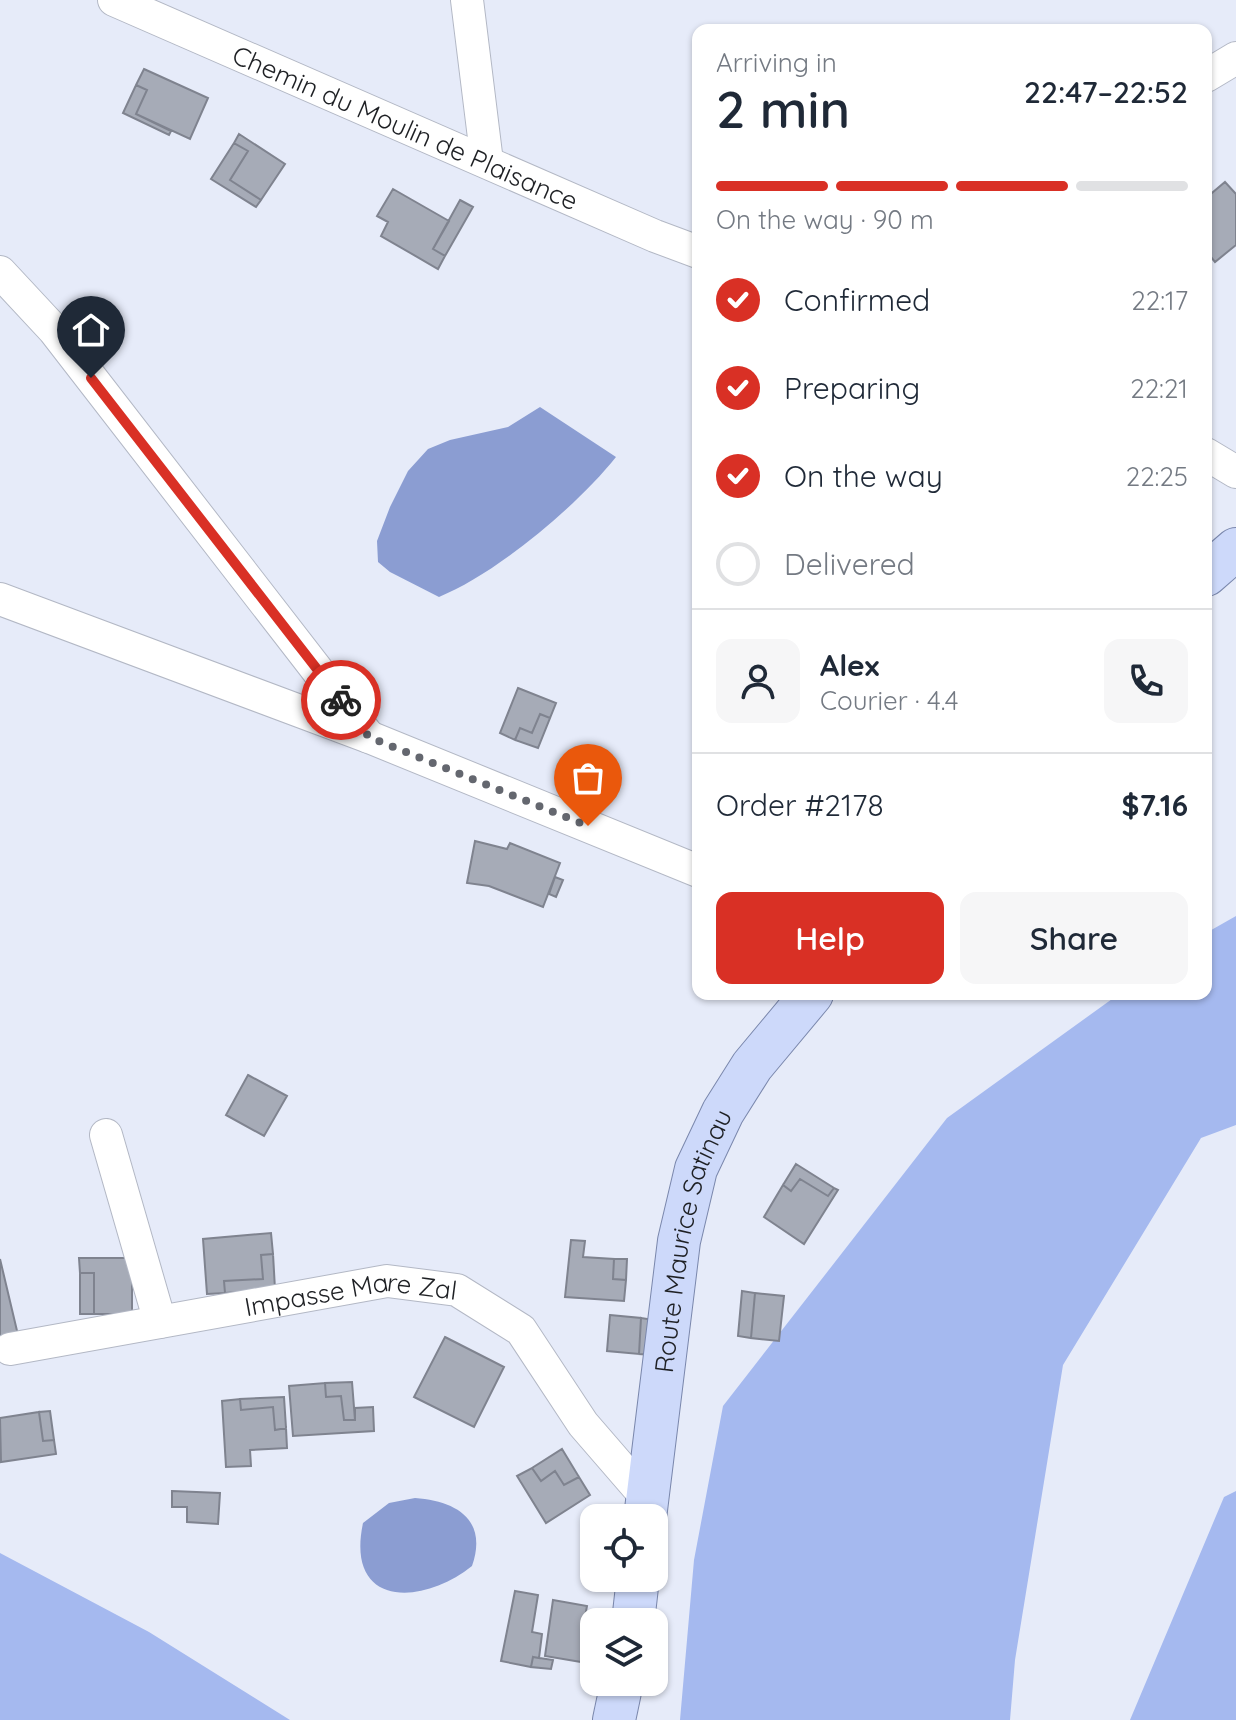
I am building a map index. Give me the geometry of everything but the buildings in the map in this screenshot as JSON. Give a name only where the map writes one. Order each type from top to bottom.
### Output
[{"type":"main road","points":[[1212,570],[1236,549]]},
{"type":"main road","name":"Route Maurice Satinau","points":[[646,1504],[679,1241],[696,1169],[723,1112],[752,1066],[807,1000]]},
{"type":"main road","points":[[614,1720],[619,1696]]},
{"type":"street","name":"Chemin du Moulin de Plaisance","points":[[114,0],[692,250]]},
{"type":"street","points":[[467,0],[487,162]]},
{"type":"street","points":[[1212,72],[1236,58]]},
{"type":"street","points":[[0,272],[54,330],[369,737]]},
{"type":"street","points":[[1212,458],[1236,472]]},
{"type":"street","points":[[0,599],[369,737],[692,869]]},
{"type":"street","points":[[106,1135],[160,1322]]},
{"type":"street","name":"Impasse Mare Zal","points":[[10,1349],[387,1281],[457,1290],[521,1330],[583,1424],[643,1504]]},
{"type":"shaded area","points":[[540,407],[616,457],[580,496],[510,556],[439,597],[390,572],[378,562],[377,541],[390,507],[408,471],[428,449],[450,440],[508,427]]},
{"type":"shaded area","points":[[1236,916],[1236,1125],[1201,1138],[1063,1365],[1015,1660],[1010,1720],[680,1720],[694,1560],[723,1406],[947,1118],[1111,1000],[1212,1000],[1212,930]]},
{"type":"shaded area","points":[[1236,1491],[1236,1720],[1130,1720],[1224,1497]]},
{"type":"shaded area","points":[[415,1498],[444,1503],[465,1516],[476,1536],[476,1550],[472,1566],[452,1579],[411,1592],[392,1591],[376,1585],[365,1571],[360,1551],[363,1523],[389,1503]]},
{"type":"shaded area","points":[[0,1553],[149,1632],[290,1720],[0,1720]]},
{"type":"way so far","points":[[341,700],[369,737],[588,826]]},
{"type":"route","points":[[91,378],[341,700]]}]
